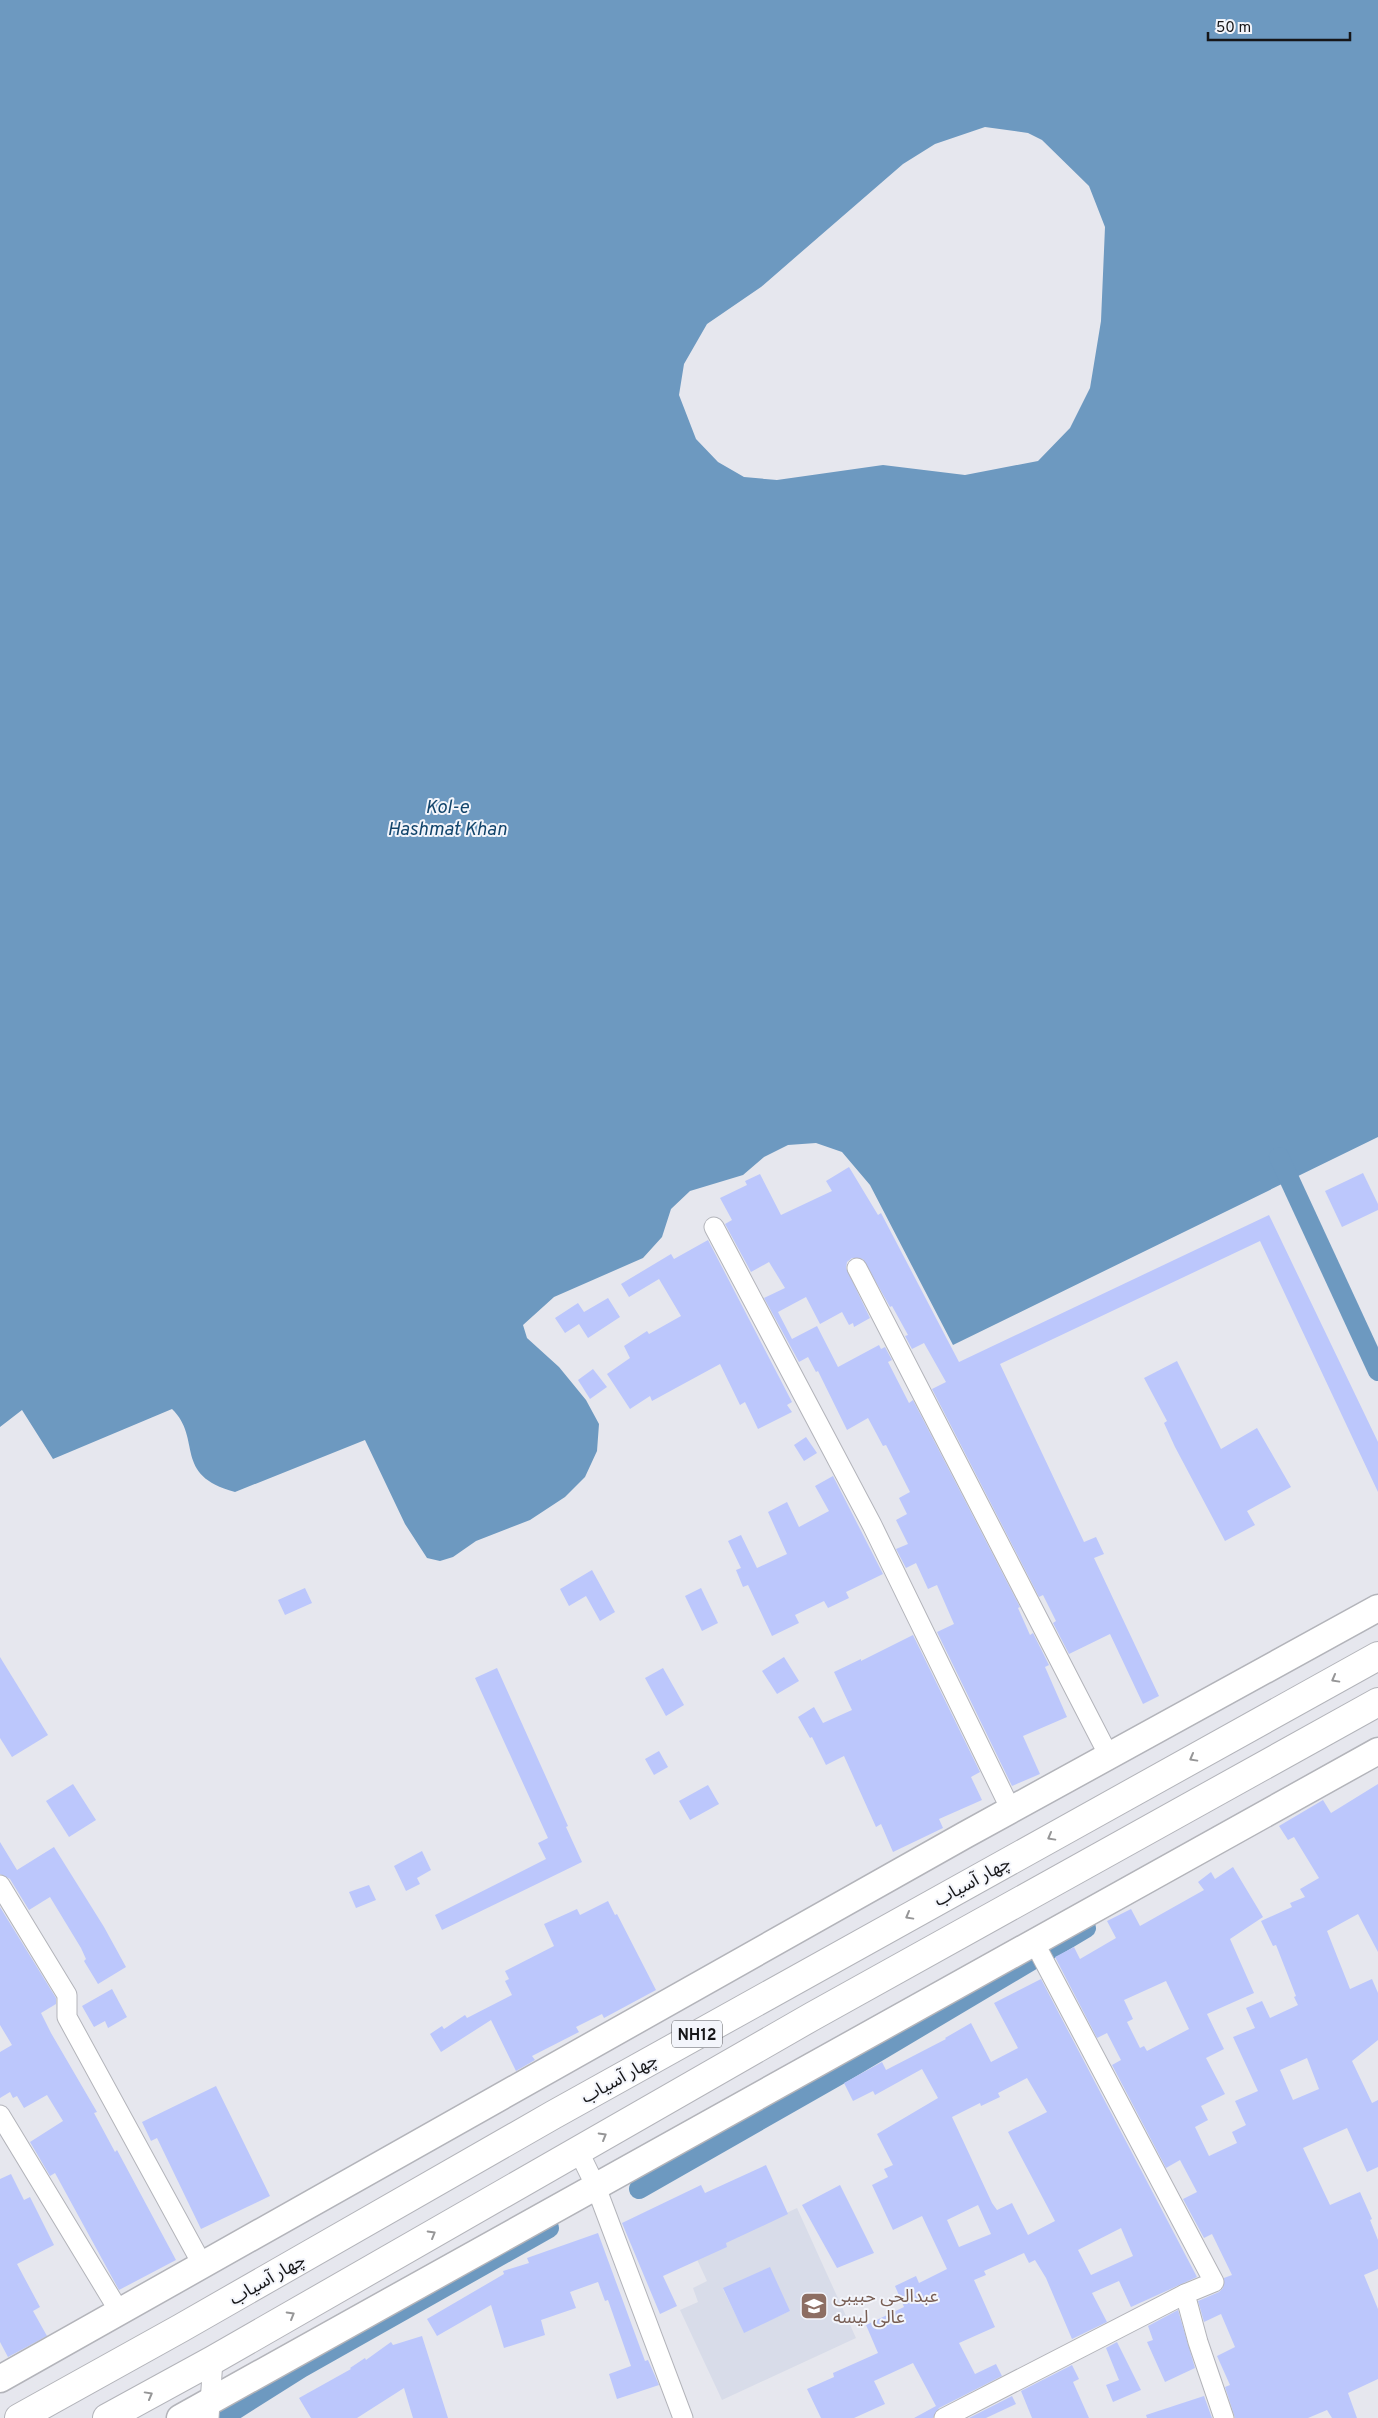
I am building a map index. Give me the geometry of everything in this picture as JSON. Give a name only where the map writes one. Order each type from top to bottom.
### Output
[{"type":"highway","name":"چهار آسیاب","points":[[19,2418],[190,2323],[553,2115],[1378,1656]]},
{"type":"highway","name":"NH12","points":[[106,2418],[213,2360],[813,2016],[1378,1702]]},
{"type":"street","points":[[714,1227],[872,1525],[1011,1810]]},
{"type":"street","points":[[858,1268],[1109,1756]]},
{"type":"street","points":[[0,2379],[1011,1810],[1378,1608]]},
{"type":"street","points":[[180,2418],[209,2410],[596,2187],[1039,1951],[1378,1751]]},
{"type":"street","points":[[0,1885],[67,1995],[67,2017],[202,2264]]},
{"type":"street","points":[[944,2418],[1005,2388],[1128,2322],[1214,2282],[1039,1951]]},
{"type":"street","points":[[0,2115],[119,2311]]},
{"type":"street","points":[[578,2150],[596,2187],[683,2418]]},
{"type":"street","points":[[1186,2294],[1198,2342],[1224,2418]]},
{"type":"street","points":[[209,2410],[213,2360]]},
{"type":"shaded area","name":"عبدالحی حبیبی عالی لیسه","points":[[797,2208],[856,2338],[722,2400],[680,2310],[698,2302],[693,2288],[707,2281],[695,2255]],"holes":[[[723,2289],[790,2311],[744,2332]]]},
{"type":"water","name":"Kol-e Hashmat Khan","points":[[0,0],[1378,0],[1378,1137],[953,1345],[870,1185],[842,1152],[816,1143],[788,1145],[764,1157],[743,1175],[690,1191],[671,1209],[662,1237],[643,1258],[554,1297],[523,1325],[527,1338],[559,1367],[586,1400],[599,1424],[597,1451],[585,1477],[565,1497],[530,1520],[476,1541],[453,1557],[440,1561],[427,1558],[405,1524],[365,1440],[235,1492],[215,1485],[203,1476],[196,1466],[181,1420],[172,1409],[53,1459],[22,1410],[0,1427]],"holes":[[[985,127],[1028,133],[1042,140],[1089,186],[1105,227],[1101,321],[1090,388],[1070,428],[1038,461],[965,475],[883,465],[777,480],[744,477],[718,462],[696,439],[679,395],[684,364],[707,324],[761,287],[903,164],[935,144]]]},
{"type":"building","points":[[849,1167],[878,1215],[881,1213],[959,1362],[1269,1215],[1378,1442],[1378,1492],[1260,1241],[1000,1364],[1084,1542],[1096,1537],[1104,1554],[1094,1558],[1159,1696],[1143,1704],[1110,1634],[1069,1654],[1053,1623],[1056,1621],[1043,1595],[1039,1597],[932,1389],[946,1382],[924,1343],[912,1349],[905,1336],[908,1335],[863,1259],[852,1258],[847,1262],[846,1268],[870,1318],[854,1327],[853,1323],[849,1325],[842,1312],[820,1324],[806,1297],[778,1312],[792,1339],[817,1326],[838,1367],[879,1345],[881,1349],[885,1347],[892,1360],[888,1362],[909,1403],[913,1400],[1020,1607],[1018,1608],[1030,1635],[1033,1633],[1049,1665],[1045,1667],[1067,1717],[1023,1736],[1040,1774],[1012,1786],[937,1632],[954,1624],[937,1585],[928,1589],[916,1563],[906,1568],[896,1549],[908,1544],[896,1520],[907,1514],[899,1498],[910,1492],[886,1445],[883,1446],[868,1418],[847,1430],[818,1371],[816,1372],[808,1357],[799,1362],[764,1298],[785,1288],[769,1262],[751,1272],[725,1224],[732,1220],[720,1198],[747,1185],[745,1181],[760,1174],[781,1215],[832,1191],[826,1181]]},
{"type":"building","points":[[1363,1173],[1378,1204],[1378,1210],[1342,1227],[1325,1191]]},
{"type":"building","points":[[708,1240],[792,1402],[787,1405],[792,1412],[758,1429],[745,1402],[740,1405],[720,1364],[652,1401],[650,1396],[630,1409],[607,1374],[630,1358],[624,1346],[647,1331],[649,1334],[681,1316],[659,1279],[629,1297],[621,1284],[671,1254],[674,1259]]},
{"type":"building","points":[[608,1298],[620,1317],[588,1338],[579,1324],[565,1333],[555,1318],[578,1303],[584,1312]]},
{"type":"building","points":[[1177,1361],[1221,1449],[1257,1428],[1291,1487],[1247,1511],[1255,1525],[1225,1541],[1175,1447],[1164,1423],[1167,1421],[1144,1378]]},
{"type":"building","points":[[593,1369],[607,1387],[590,1399],[578,1380]]},
{"type":"building","points":[[806,1437],[817,1453],[804,1461],[794,1445]]},
{"type":"building","points":[[833,1476],[883,1574],[846,1592],[849,1598],[828,1608],[824,1601],[795,1615],[799,1623],[772,1636],[748,1585],[743,1587],[736,1570],[741,1568],[728,1541],[741,1535],[757,1568],[787,1554],[768,1512],[787,1502],[799,1527],[829,1511],[815,1486]]},
{"type":"building","points":[[592,1570],[615,1612],[600,1621],[586,1596],[569,1606],[560,1589]]},
{"type":"building","points":[[305,1588],[312,1603],[285,1615],[278,1600]]},
{"type":"building","points":[[701,1588],[718,1623],[702,1631],[685,1596]]},
{"type":"building","points":[[913,1635],[980,1772],[971,1777],[982,1800],[939,1819],[943,1828],[893,1852],[881,1824],[876,1827],[844,1756],[826,1765],[812,1737],[810,1738],[798,1717],[814,1707],[823,1723],[852,1710],[834,1672]]},
{"type":"building","points":[[0,1657],[48,1735],[12,1757],[0,1738]]},
{"type":"building","points":[[784,1657],[799,1681],[777,1694],[762,1671]]},
{"type":"building","points":[[497,1668],[568,1826],[566,1827],[582,1862],[442,1930],[435,1915],[546,1859],[538,1843],[548,1838],[475,1678]]},
{"type":"building","points":[[663,1668],[684,1705],[666,1716],[645,1678]]},
{"type":"building","points":[[659,1751],[668,1767],[654,1775],[645,1759]]},
{"type":"building","points":[[73,1784],[96,1820],[69,1837],[46,1801]]},
{"type":"building","points":[[1378,1784],[1378,1952],[1358,1914],[1327,1931],[1350,1989],[1372,1979],[1378,1993],[1378,2040],[1352,2061],[1372,2103],[1378,2100],[1378,2167],[1367,2172],[1347,2128],[1303,2148],[1330,2205],[1360,2192],[1372,2219],[1370,2220],[1378,2240],[1378,2269],[1364,2275],[1378,2309],[1378,2379],[1348,2393],[1357,2418],[1332,2418],[1327,2410],[1308,2418],[1235,2418],[1225,2387],[1230,2385],[1217,2356],[1235,2347],[1221,2314],[1204,2322],[1198,2301],[1219,2292],[1223,2288],[1224,2278],[1232,2275],[1212,2234],[1204,2238],[1183,2199],[1197,2192],[1180,2160],[1166,2168],[1112,2065],[1121,2060],[1107,2033],[1097,2038],[1055,1957],[1074,1947],[1080,1959],[1116,1938],[1107,1921],[1131,1909],[1140,1926],[1204,1890],[1198,1882],[1211,1872],[1215,1879],[1233,1867],[1263,1917],[1230,1939],[1254,1993],[1207,2014],[1224,2049],[1206,2058],[1225,2094],[1201,2106],[1208,2120],[1195,2127],[1209,2156],[1237,2143],[1232,2132],[1246,2125],[1235,2101],[1258,2091],[1233,2037],[1255,2028],[1246,2008],[1262,2001],[1270,2018],[1298,2005],[1276,1945],[1273,1946],[1261,1921],[1292,1907],[1290,1903],[1305,1897],[1300,1889],[1319,1878],[1294,1837],[1288,1840],[1279,1826],[1323,1800],[1331,1813]],"holes":[[[1166,1981],[1189,2029],[1147,2051],[1144,2046],[1140,2048],[1127,2022],[1133,2019],[1124,2000]],[[1307,2058],[1319,2089],[1293,2100],[1280,2070]]]},
{"type":"building","points":[[708,1785],[719,1804],[690,1820],[679,1801]]},
{"type":"building","points":[[0,1842],[17,1870],[54,1847],[104,1927],[126,1967],[98,1984],[84,1961],[86,1959],[81,1948],[50,1897],[29,1910],[10,1879],[0,1874]]},
{"type":"building","points":[[422,1851],[431,1870],[417,1878],[420,1884],[406,1891],[394,1866]]},
{"type":"building","points":[[369,1885],[376,1900],[356,1908],[349,1892]]},
{"type":"building","points":[[608,1901],[615,1915],[617,1914],[656,1990],[604,2018],[602,2014],[576,2027],[579,2032],[532,2056],[535,2060],[516,2071],[491,2020],[441,2052],[430,2034],[442,2026],[444,2029],[465,2015],[467,2018],[512,1995],[505,1981],[509,1979],[505,1971],[554,1946],[544,1924],[577,1909],[580,1915]]},
{"type":"building","points":[[0,1907],[56,1998],[56,2004],[41,2013],[97,2112],[94,2113],[115,2152],[117,2150],[176,2260],[119,2290],[55,2173],[50,2176],[30,2142],[63,2121],[47,2095],[24,2108],[17,2096],[13,2098],[10,2092],[0,2098],[0,2052],[12,2045],[0,2025]]},
{"type":"building","points":[[1041,1979],[1197,2277],[1131,2307],[1119,2281],[1092,2293],[1107,2322],[1072,2339],[1046,2278],[1035,2260],[1029,2263],[1024,2253],[984,2271],[986,2275],[974,2280],[995,2327],[959,2343],[975,2374],[996,2364],[1002,2376],[939,2408],[933,2418],[914,2418],[936,2406],[913,2363],[874,2381],[885,2404],[854,2418],[821,2418],[807,2389],[834,2377],[833,2373],[878,2353],[866,2325],[904,2307],[895,2286],[916,2276],[919,2283],[947,2269],[922,2216],[893,2230],[872,2185],[888,2177],[884,2169],[893,2165],[877,2134],[938,2098],[922,2069],[875,2095],[873,2091],[853,2101],[844,2083],[882,2062],[886,2070],[946,2039],[971,2023],[991,2062],[1018,2048],[994,2003]],"holes":[[[1027,2078],[1047,2112],[1008,2132],[1055,2221],[1028,2235],[1012,2203],[997,2210],[992,2203],[952,2117],[980,2103],[981,2106],[1000,2097],[998,2093]],[[978,2205],[991,2234],[959,2247],[947,2220]],[[1121,2228],[1133,2256],[1091,2275],[1078,2250]]]},
{"type":"building","points":[[112,1989],[127,2017],[108,2028],[105,2021],[94,2027],[82,2006]]},
{"type":"building","points":[[216,2086],[270,2196],[201,2229],[157,2138],[151,2141],[142,2122]]},
{"type":"building","points":[[766,2165],[788,2214],[726,2243],[727,2247],[663,2276],[677,2306],[660,2314],[622,2223],[701,2185],[705,2193]]},
{"type":"building","points":[[11,2174],[24,2200],[30,2197],[54,2245],[17,2264],[40,2307],[33,2311],[47,2336],[8,2357],[0,2342],[0,2179]]},
{"type":"building","points":[[840,2185],[874,2253],[837,2268],[802,2205]]},
{"type":"building","points":[[598,2233],[645,2361],[648,2360],[659,2385],[617,2399],[609,2374],[631,2366],[608,2300],[605,2301],[598,2282],[570,2292],[576,2308],[541,2320],[545,2335],[504,2348],[491,2305],[437,2336],[427,2319],[504,2274],[503,2271],[529,2263],[527,2258]]},
{"type":"building","points":[[770,2267],[790,2311],[744,2333],[723,2288]]},
{"type":"building","points":[[1178,2310],[1195,2368],[1165,2382],[1147,2342],[1153,2340],[1148,2326]]},
{"type":"building","points":[[422,2336],[448,2418],[413,2418],[404,2388],[357,2418],[311,2418],[299,2398],[351,2369],[365,2358],[366,2360],[391,2342],[393,2345]]},
{"type":"building","points":[[1117,2342],[1141,2390],[1113,2402],[1106,2385],[1119,2380],[1106,2348]]},
{"type":"building","points":[[1072,2365],[1079,2379],[1073,2382],[1089,2418],[1032,2418],[1021,2391]]},
{"type":"building","points":[[1012,2396],[1016,2404],[986,2418],[969,2418]]},
{"type":"building","points":[[1204,2396],[1212,2418],[1147,2418],[1146,2415]]},
{"type":"waterway","points":[[1279,1157],[1378,1371]]},
{"type":"waterway","points":[[639,2189],[837,2076],[1086,1928]]},
{"type":"waterway","points":[[222,2418],[301,2368],[549,2228]]},
{"type":"place","name":"عبدالحی حبیبی عالی لیسه","points":[[814,2306]]}]
